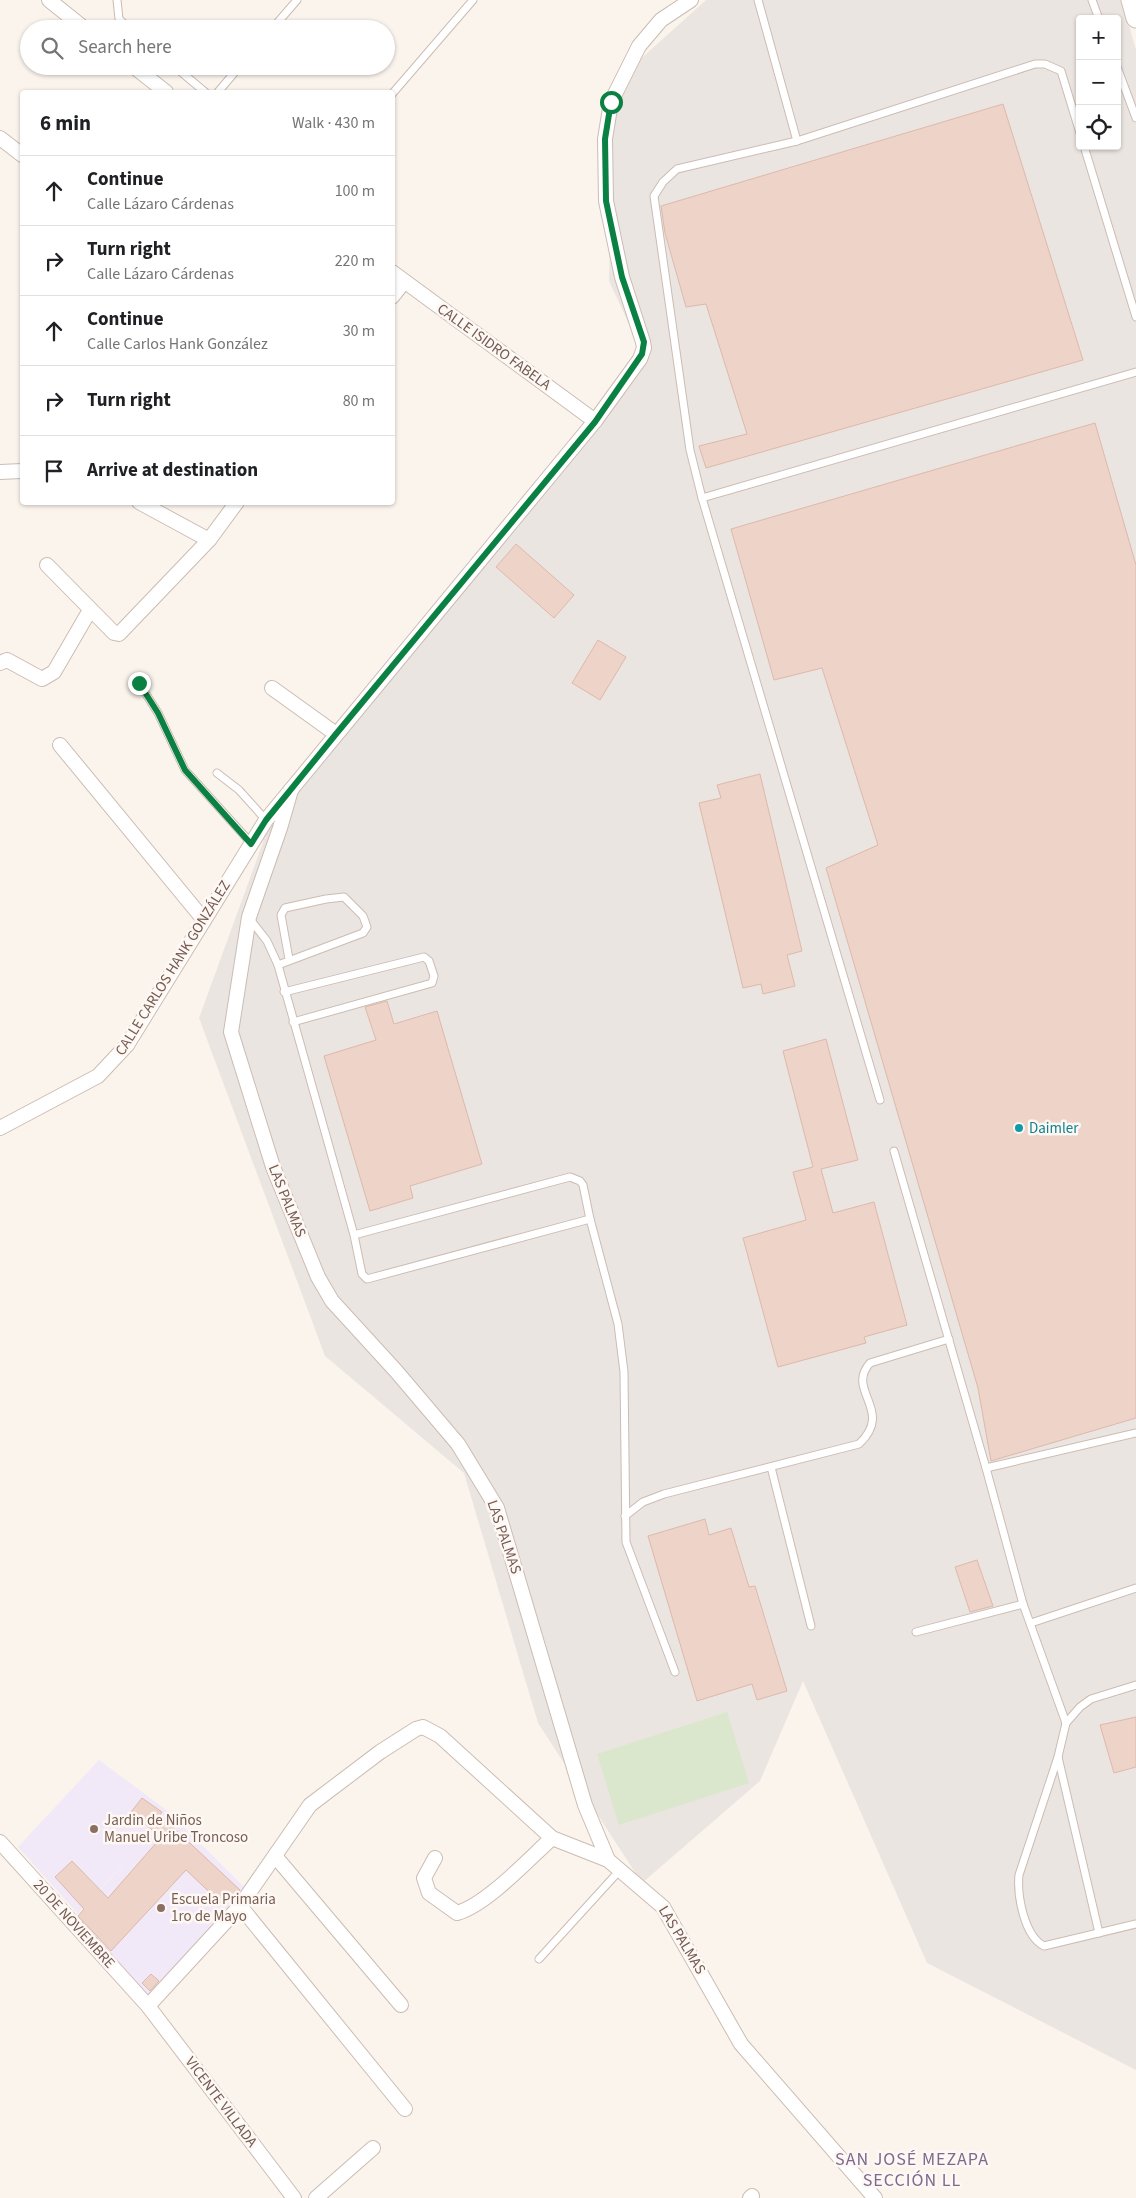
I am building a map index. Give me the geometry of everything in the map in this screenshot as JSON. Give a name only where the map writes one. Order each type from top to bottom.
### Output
[{"type":"main road","points":[[1130,0],[1136,18]]},
{"type":"street","points":[[49,0],[74,20]]},
{"type":"street","name":"CALLE CARLOS HANK GONZÁLEZ","points":[[0,1128],[98,1076],[114,1062],[127,1045],[266,820],[595,422],[640,359],[644,348],[622,277],[606,201],[605,139],[611,102],[639,46],[661,20],[691,0]]},
{"type":"street","points":[[144,75],[163,90]]},
{"type":"street","points":[[0,138],[20,153]]},
{"type":"street","name":"CALLE ISIDRO FABELA","points":[[395,274],[595,422]]},
{"type":"street","points":[[395,293],[404,282]]},
{"type":"street","points":[[0,472],[20,471]]},
{"type":"street","points":[[145,505],[209,540]]},
{"type":"street","points":[[47,565],[114,633],[123,632],[209,540],[235,505]]},
{"type":"street","points":[[0,663],[7,660],[42,679],[49,677],[54,672],[90,610]]},
{"type":"street","points":[[272,688],[336,734]]},
{"type":"street","points":[[60,745],[204,920]]},
{"type":"street","name":"LAS PALMAS","points":[[291,790],[249,918],[231,1032],[273,1167],[318,1277],[332,1301],[396,1371],[458,1444],[496,1508],[585,1805],[608,1860],[663,1906],[741,2044],[875,2198]]},
{"type":"street","points":[[148,2006],[240,1906],[310,1805],[380,1752],[423,1727],[440,1736],[552,1838],[608,1860]]},
{"type":"street","points":[[435,1858],[424,1878],[429,1893],[457,1913],[467,1910],[481,1901],[552,1838]]},
{"type":"street","name":"20 DE NOVIEMBRE","points":[[0,1842],[148,2006]]},
{"type":"street","points":[[275,1856],[401,2005]]},
{"type":"street","points":[[240,1906],[405,2109]]},
{"type":"street","name":"VICENTE VILLADA","points":[[148,2006],[294,2198]]},
{"type":"street","points":[[316,2198],[374,2148]]},
{"type":"lane","points":[[117,0],[120,20]]},
{"type":"lane","points":[[280,20],[297,0]]},
{"type":"lane","points":[[395,91],[473,0]]},
{"type":"lane","points":[[758,0],[797,141]]},
{"type":"lane","points":[[1092,0],[1098,15]]},
{"type":"lane","points":[[880,1100],[702,498],[690,450],[654,196],[663,182],[677,169],[797,141],[1035,64],[1045,64],[1061,71],[1076,120]]},
{"type":"lane","points":[[185,75],[203,90]]},
{"type":"lane","points":[[220,90],[232,75]]},
{"type":"lane","points":[[1121,77],[1136,116]]},
{"type":"lane","points":[[1085,150],[1136,317]]},
{"type":"lane","points":[[702,498],[1136,372]]},
{"type":"lane","points":[[139,683],[158,713],[185,770],[251,844]]},
{"type":"lane","points":[[217,773],[239,790],[266,820]]},
{"type":"lane","points":[[278,965],[363,933],[367,927],[363,916],[344,897],[286,908],[281,914],[290,959]]},
{"type":"lane","points":[[249,918],[267,940],[278,965],[284,992],[354,1235],[362,1274],[371,1279],[590,1219]]},
{"type":"lane","points":[[284,992],[424,957],[430,961],[434,976],[432,983],[293,1022]]},
{"type":"lane","points":[[894,1152],[986,1468],[1023,1604],[1066,1723]]},
{"type":"lane","points":[[354,1235],[570,1177],[580,1180],[583,1184],[590,1219],[618,1324],[624,1372],[626,1542],[674,1672]]},
{"type":"lane","points":[[625,1516],[644,1502],[664,1494],[859,1444],[872,1428],[874,1416],[861,1381],[863,1371],[870,1363],[949,1339]]},
{"type":"lane","points":[[986,1468],[1136,1432]]},
{"type":"lane","points":[[771,1467],[810,1626]]},
{"type":"lane","points":[[1031,1623],[1136,1588]]},
{"type":"lane","points":[[916,1632],[1023,1604]]},
{"type":"lane","points":[[1136,1684],[1091,1699],[1080,1707],[1066,1723],[1058,1757],[1019,1875],[1019,1902],[1035,1939],[1044,1946],[1136,1924]]},
{"type":"lane","points":[[1058,1757],[1099,1933]]},
{"type":"lane","points":[[539,1960],[621,1870]]},
{"type":"shaded area","name":"Daimler","points":[[706,0],[1122,0],[1136,50],[1136,2070],[927,1963],[803,1681],[760,1781],[642,1883],[538,1723],[464,1473],[325,1356],[199,1018],[270,823],[647,363],[609,281],[614,83]]},
{"type":"shaded area","points":[[99,1760],[169,1812],[247,1890],[153,2000],[76,1918],[133,1853],[78,1914],[18,1847]]},
{"type":"green space","points":[[727,1712],[749,1783],[619,1825],[597,1754]]},
{"type":"building","points":[[1003,104],[1083,360],[706,468],[699,446],[747,434],[706,304],[686,307],[665,233],[661,206]]},
{"type":"building","name":"Daimler","points":[[1095,423],[1136,565],[1136,1418],[991,1461],[978,1388],[826,868],[878,845],[822,668],[774,680],[731,529]]},
{"type":"building","points":[[516,544],[574,595],[554,618],[496,567]]},
{"type":"building","points":[[598,640],[626,657],[600,700],[572,683]]},
{"type":"building","points":[[760,774],[802,951],[787,955],[795,986],[763,994],[761,984],[743,988],[699,803],[721,798],[717,785]]},
{"type":"building","points":[[387,1001],[394,1024],[437,1011],[482,1164],[410,1186],[413,1198],[370,1211],[324,1056],[376,1040],[365,1007]]},
{"type":"building","points":[[826,1039],[858,1160],[821,1169],[833,1213],[874,1202],[907,1325],[864,1337],[866,1343],[778,1367],[743,1238],[806,1220],[793,1172],[813,1167],[783,1051]]},
{"type":"building","points":[[705,1519],[709,1535],[731,1528],[749,1587],[755,1586],[787,1691],[757,1700],[752,1684],[697,1701],[648,1536]]},
{"type":"building","points":[[977,1560],[993,1606],[970,1612],[955,1567]]},
{"type":"building","points":[[1136,1717],[1136,1767],[1114,1773],[1100,1725]]},
{"type":"building","points":[[142,1798],[162,1812],[160,1815],[240,1890],[232,1902],[227,1896],[221,1903],[186,1870],[111,1951],[78,1916],[84,1909],[55,1877],[72,1861],[108,1898],[157,1842],[154,1839],[158,1835],[131,1812]]},
{"type":"building","points":[[151,1974],[159,1981],[150,1991],[142,1983]]},
{"type":"place","name":"Daimler","points":[[1019,1128]]},
{"type":"place","name":"Jardin de Niños Manuel Uribe Troncoso","points":[[94,1829]]},
{"type":"place","name":"Escuela Primaria 1ro de Mayo","points":[[161,1908]]},
{"type":"district","name":"SAN JOSÉ MEZAPA SECCIÓN LL","points":[[912,2169]]},
{"type":"route","points":[[139,683],[158,713],[185,770],[251,844],[266,820],[336,734],[595,422],[640,359],[644,342],[622,277],[606,201],[605,139],[611,102]]}]
